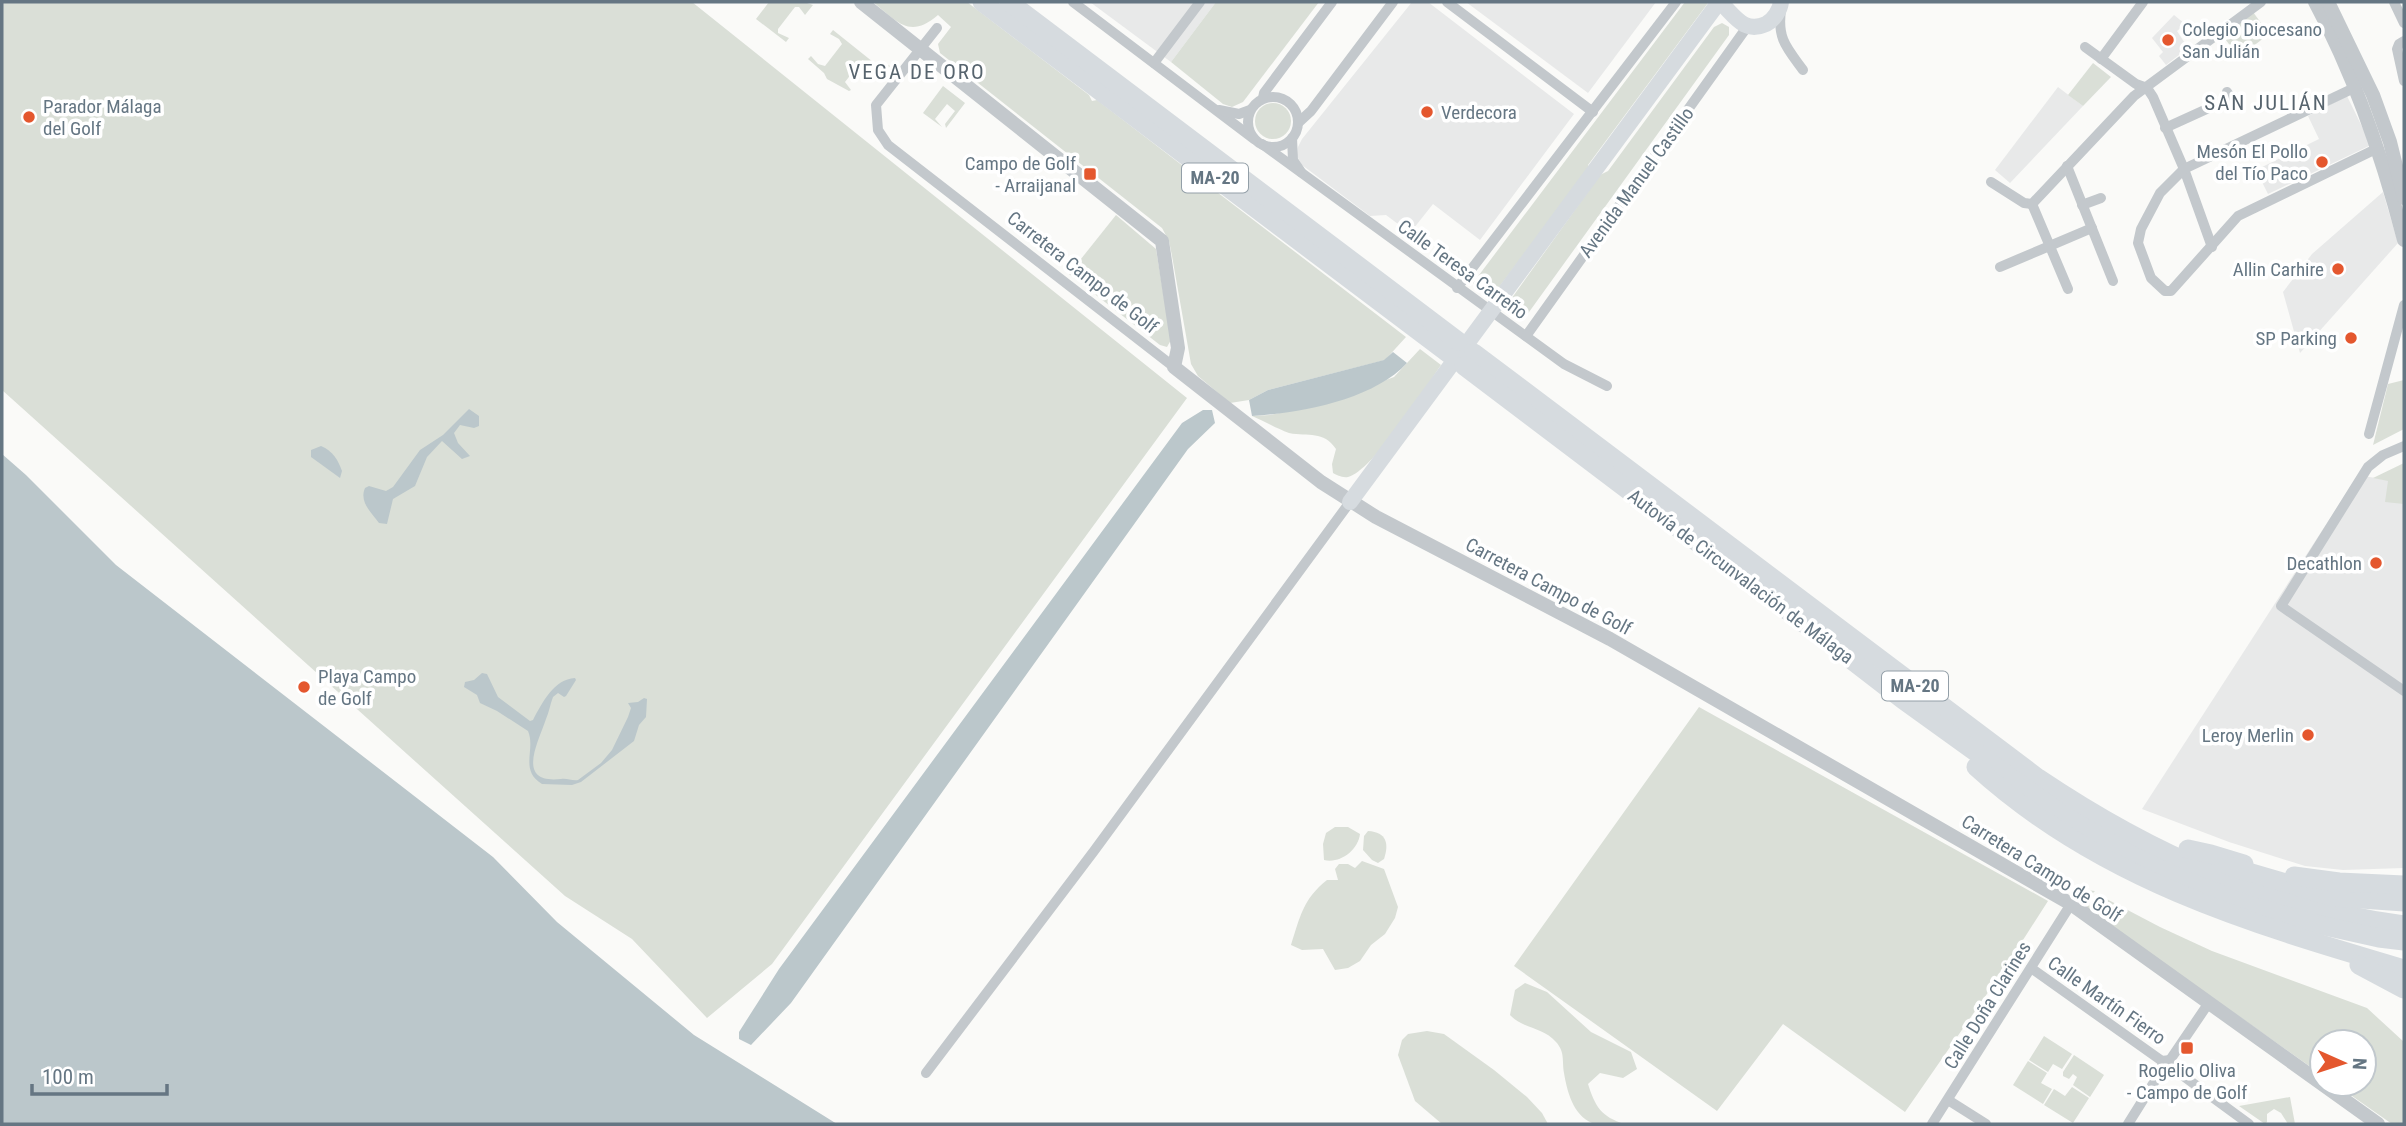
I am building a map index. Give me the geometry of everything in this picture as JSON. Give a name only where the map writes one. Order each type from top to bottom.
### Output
[{"type":"highway","name":"Autovía de Circunvalación de Málaga","points":[[982,2],[2072,801],[2108,824],[2166,854],[2254,890],[2304,905],[2404,925]]},
{"type":"highway","name":"Autovía de Circunvalación de Málaga","points":[[1009,2],[1902,699],[2063,815],[2133,856],[2248,905],[2316,924],[2404,941]]},
{"type":"highway","points":[[1902,699],[1918,718],[2007,793],[2076,841],[2137,875],[2202,904],[2288,934],[2404,969]]},
{"type":"highway","points":[[1944,708],[1962,713],[2080,793],[2188,849],[2247,873],[2333,897],[2404,902]]},
{"type":"highway","points":[[2188,849],[2279,874],[2339,882],[2404,885]]},
{"type":"highway","points":[[2288,934],[2305,945],[2361,967],[2404,989]]},
{"type":"main road","points":[[1720,2],[1751,28],[1770,22],[1781,4]]},
{"type":"main road","name":"Avenida Manuel Castillo","points":[[1350,502],[1720,2]]},
{"type":"street","points":[[861,2],[1162,240],[1178,348],[1174,368]]},
{"type":"street","name":"Calle Teresa Carreño","points":[[1073,2],[1290,167],[1457,288],[1564,364],[1607,386]]},
{"type":"street","points":[[1154,63],[1200,2]]},
{"type":"street","points":[[1213,108],[1228,114],[1250,110],[1263,98],[1264,93],[1332,2]]},
{"type":"street","points":[[1303,174],[1293,160],[1292,138],[1298,123],[1311,111],[1393,2]]},
{"type":"street","points":[[1447,2],[1593,112]]},
{"type":"street","points":[[1457,288],[1676,2]]},
{"type":"street","points":[[2101,59],[2143,2]]},
{"type":"street","points":[[2032,204],[2134,96],[2261,2]]},
{"type":"street","points":[[2315,2],[2378,148],[2404,240]]},
{"type":"street","points":[[2328,2],[2373,95],[2390,142],[2404,196]]},
{"type":"street","points":[[2394,2],[2404,23]]},
{"type":"street","points":[[1781,4],[1779,28],[1782,41]]},
{"type":"street","name":"Carretera Campo de Golf","points":[[937,28],[876,104],[878,130],[888,145],[1248,426],[1350,502],[1610,639],[2071,904],[2378,1124]]},
{"type":"street","points":[[1751,28],[1771,34],[1782,41],[1803,70]]},
{"type":"street","name":"Avenida Manuel Castillo","points":[[1526,336],[1751,28]]},
{"type":"street","points":[[2404,41],[2397,48],[2404,81]]},
{"type":"street","points":[[2085,47],[2136,84],[2147,88],[2184,169],[2212,247]]},
{"type":"street","points":[[2354,88],[2184,169],[2160,193],[2141,229],[2138,243],[2151,278],[2165,291],[2171,291],[2238,216],[2378,148]]},
{"type":"street","points":[[2165,128],[2231,98],[2227,92]]},
{"type":"street","points":[[1263,98],[1280,97],[1287,101],[1293,107],[1298,123]]},
{"type":"street","points":[[1250,110],[1248,125],[1258,141],[1278,146],[1292,138]]},
{"type":"street","points":[[2067,166],[2113,281]]},
{"type":"street","points":[[1991,182],[2024,203],[2032,204]]},
{"type":"street","points":[[2082,205],[2101,198]]},
{"type":"street","points":[[2032,204],[2068,289]]},
{"type":"street","points":[[2000,267],[2092,228]]},
{"type":"street","points":[[2369,434],[2404,305]]},
{"type":"street","points":[[2404,446],[2383,455],[2368,467],[2281,606],[2404,691]]},
{"type":"street","points":[[926,1073],[1350,502]]},
{"type":"street","name":"Calle Doña Clarines","points":[[1932,1124],[2071,904]]},
{"type":"street","name":"Calle Martín Fierro","points":[[2031,968],[2249,1124]]},
{"type":"street","points":[[2128,1124],[2208,1004]]},
{"type":"street","points":[[1948,1100],[1986,1124]]},
{"type":"shaded area","points":[[2,2],[692,2],[1187,398],[772,964],[707,1018],[632,939],[565,896],[2,390]]},
{"type":"shaded area","points":[[769,2],[804,2],[813,5],[805,15],[799,7],[795,7],[778,29],[778,33],[789,38],[786,42],[756,19]]},
{"type":"shaded area","points":[[873,2],[967,2],[1089,95],[1092,101],[1097,100],[1406,337],[1385,360],[1268,390],[1249,400],[1230,403],[1198,376],[1191,364],[1169,241],[1162,228],[940,53],[938,44],[951,27],[938,15],[919,26],[911,27],[896,21]]},
{"type":"shaded area","points":[[1090,2],[1216,2],[1171,62]]},
{"type":"shaded area","points":[[1216,2],[1319,2],[1243,102],[1232,107],[1223,104],[1171,62]]},
{"type":"shaded area","points":[[1412,2],[1428,2],[1574,114],[1480,240],[1433,204],[1410,233],[1386,215],[1370,216],[1302,165],[1297,156],[1302,139]]},
{"type":"shaded area","points":[[1466,2],[1656,2],[1588,93]]},
{"type":"shaded area","points":[[1685,2],[1708,3],[1490,299],[1473,283]]},
{"type":"shaded area","points":[[2253,12],[2269,34],[2239,57],[2222,35]]},
{"type":"shaded area","name":"Colegio Diocesano San Julián","points":[[2174,15],[2185,24],[2177,31],[2188,48],[2166,65],[2159,56],[2163,52],[2152,38]]},
{"type":"shaded area","points":[[1722,23],[1729,27],[1729,35],[1524,319],[1504,309],[1600,175],[1608,171],[1714,27]]},
{"type":"shaded area","points":[[833,30],[878,66],[885,63],[890,66],[882,76],[862,60],[845,82],[851,90],[849,91],[827,79],[808,59],[811,56],[818,64],[825,66],[842,44],[830,34]]},
{"type":"shaded area","points":[[2093,63],[2111,77],[2083,106],[2068,95]]},
{"type":"shaded area","points":[[943,86],[965,103],[946,128],[945,124],[955,111],[947,104],[935,119],[942,127],[923,113]]},
{"type":"shaded area","points":[[2058,87],[2083,106],[2010,183],[1995,170]]},
{"type":"shaded area","points":[[2347,96],[2371,145],[2268,194],[2256,170],[2319,139],[2308,116]]},
{"type":"shaded area","points":[[1273,103],[1286,108],[1291,121],[1286,134],[1273,139],[1260,134],[1255,121],[1260,108]]},
{"type":"shaded area","name":"Allin Carhire","points":[[2383,192],[2398,243],[2300,353],[2283,292],[2312,254]]},
{"type":"shaded area","points":[[1116,215],[1156,249],[1171,340],[1167,347],[1160,345],[1069,274]]},
{"type":"shaded area","points":[[1420,349],[1441,365],[1384,445],[1359,471],[1348,477],[1333,473],[1332,464],[1336,449],[1326,439],[1315,435],[1289,433],[1252,416],[1322,404],[1394,377]]},
{"type":"shaded area","points":[[1393,352],[1407,363],[1393,376],[1356,395],[1313,408],[1252,416],[1249,400],[1268,390],[1384,360]]},
{"type":"shaded area","points":[[2404,380],[2404,429],[2373,445],[2388,384]]},
{"type":"shaded area","points":[[469,409],[479,416],[479,426],[474,428],[460,425],[454,433],[458,443],[470,456],[462,459],[442,441],[427,457],[415,486],[393,499],[387,524],[379,523],[365,502],[365,488],[369,486],[386,491],[393,487],[420,450],[443,435]]},
{"type":"shaded area","points":[[1203,410],[1212,410],[1215,423],[1188,449],[791,1003],[751,1045],[739,1039],[739,1032],[779,969],[1182,423]]},
{"type":"shaded area","points":[[321,446],[329,450],[337,460],[342,471],[340,478],[311,457],[311,450]]},
{"type":"shaded area","points":[[2,454],[116,565],[493,857],[557,922],[694,1035],[837,1124],[2,1124]]},
{"type":"shaded area","points":[[2404,463],[2404,504],[2385,502],[2388,481],[2373,478]]},
{"type":"shaded area","points":[[2358,475],[2404,483],[2404,868],[2343,870],[2305,866],[2229,842],[2142,809]]},
{"type":"shaded area","points":[[482,673],[487,674],[498,697],[530,721],[555,687],[575,678],[566,696],[558,693],[553,697],[535,750],[534,769],[538,775],[547,779],[578,780],[601,763],[612,750],[628,717],[631,708],[628,703],[647,699],[646,717],[639,725],[634,741],[581,782],[572,785],[542,784],[531,772],[528,731],[480,703],[477,695],[464,687],[465,682],[474,680]]},
{"type":"shaded area","points":[[1699,707],[2048,901],[1905,1112],[1783,1024],[1717,1111],[1514,966]]},
{"type":"shaded area","points":[[1335,827],[1348,827],[1360,834],[1359,840],[1342,858],[1324,860],[1323,844],[1326,833]]},
{"type":"shaded area","points":[[1368,831],[1383,836],[1385,840],[1384,859],[1378,863],[1363,850],[1364,836]]},
{"type":"shaded area","points":[[1362,861],[1384,869],[1398,907],[1385,934],[1371,945],[1360,961],[1348,968],[1335,970],[1323,949],[1302,950],[1291,945],[1303,909],[1313,894],[1327,880],[1338,880],[1335,869],[1339,864],[1348,864],[1355,868]]},
{"type":"shaded area","points":[[2086,890],[2095,891],[2087,899],[2090,903],[2099,895],[2212,951],[2367,1008],[2404,1042],[2404,1124],[2392,1124],[2355,1098],[2378,1098],[2378,1028],[2308,1028],[2308,1065],[2071,898]]},
{"type":"shaded area","points":[[1525,983],[1547,992],[1591,1032],[1631,1052],[1637,1069],[1623,1078],[1600,1073],[1588,1084],[1600,1110],[1625,1124],[1592,1123],[1580,1114],[1567,1087],[1559,1046],[1545,1033],[1515,1020],[1510,1015],[1515,990]]},
{"type":"shaded area","points":[[1427,1031],[1444,1034],[1494,1070],[1527,1097],[1548,1124],[1442,1124],[1415,1101],[1398,1055],[1402,1040],[1408,1034]]},
{"type":"shaded area","points":[[2044,1036],[2072,1054],[2062,1069],[2053,1064],[2048,1072],[2029,1060]]},
{"type":"shaded area","points":[[2074,1055],[2104,1075],[2090,1097],[2073,1085],[2077,1077],[2073,1074],[2069,1079],[2063,1076]]},
{"type":"shaded area","points":[[2028,1061],[2047,1073],[2041,1083],[2052,1089],[2043,1104],[2013,1085]]},
{"type":"shaded area","points":[[2072,1087],[2089,1098],[2073,1123],[2044,1105],[2054,1089],[2065,1096]]},
{"type":"shaded area","points":[[2290,1097],[2295,1124],[2288,1124],[2281,1113],[2274,1109],[2267,1114],[2265,1124],[2239,1106]]},
{"type":"place","name":"Colegio Diocesano San Julián","points":[[2168,40]]},
{"type":"place","name":"Verdecora","points":[[1427,112]]},
{"type":"place","name":"Parador Málaga del Golf","points":[[29,117]]},
{"type":"place","name":"Mesón El Pollo del Tío Paco","points":[[2322,162]]},
{"type":"place","name":"Campo de Golf - Arraijanal","points":[[1090,174]]},
{"type":"place","name":"Allin Carhire","points":[[2338,269]]},
{"type":"place","name":"SP Parking","points":[[2351,338]]},
{"type":"place","name":"Decathlon","points":[[2376,563]]},
{"type":"place","name":"Playa Campo de Golf","points":[[304,687]]},
{"type":"place","name":"Leroy Merlin","points":[[2308,735]]},
{"type":"place","name":"Rogelio Oliva - Campo de Golf","points":[[2187,1048]]},
{"type":"district","name":"VEGA DE ORO","points":[[917,72]]},
{"type":"district","name":"SAN JULIÁN","points":[[2266,103]]}]
